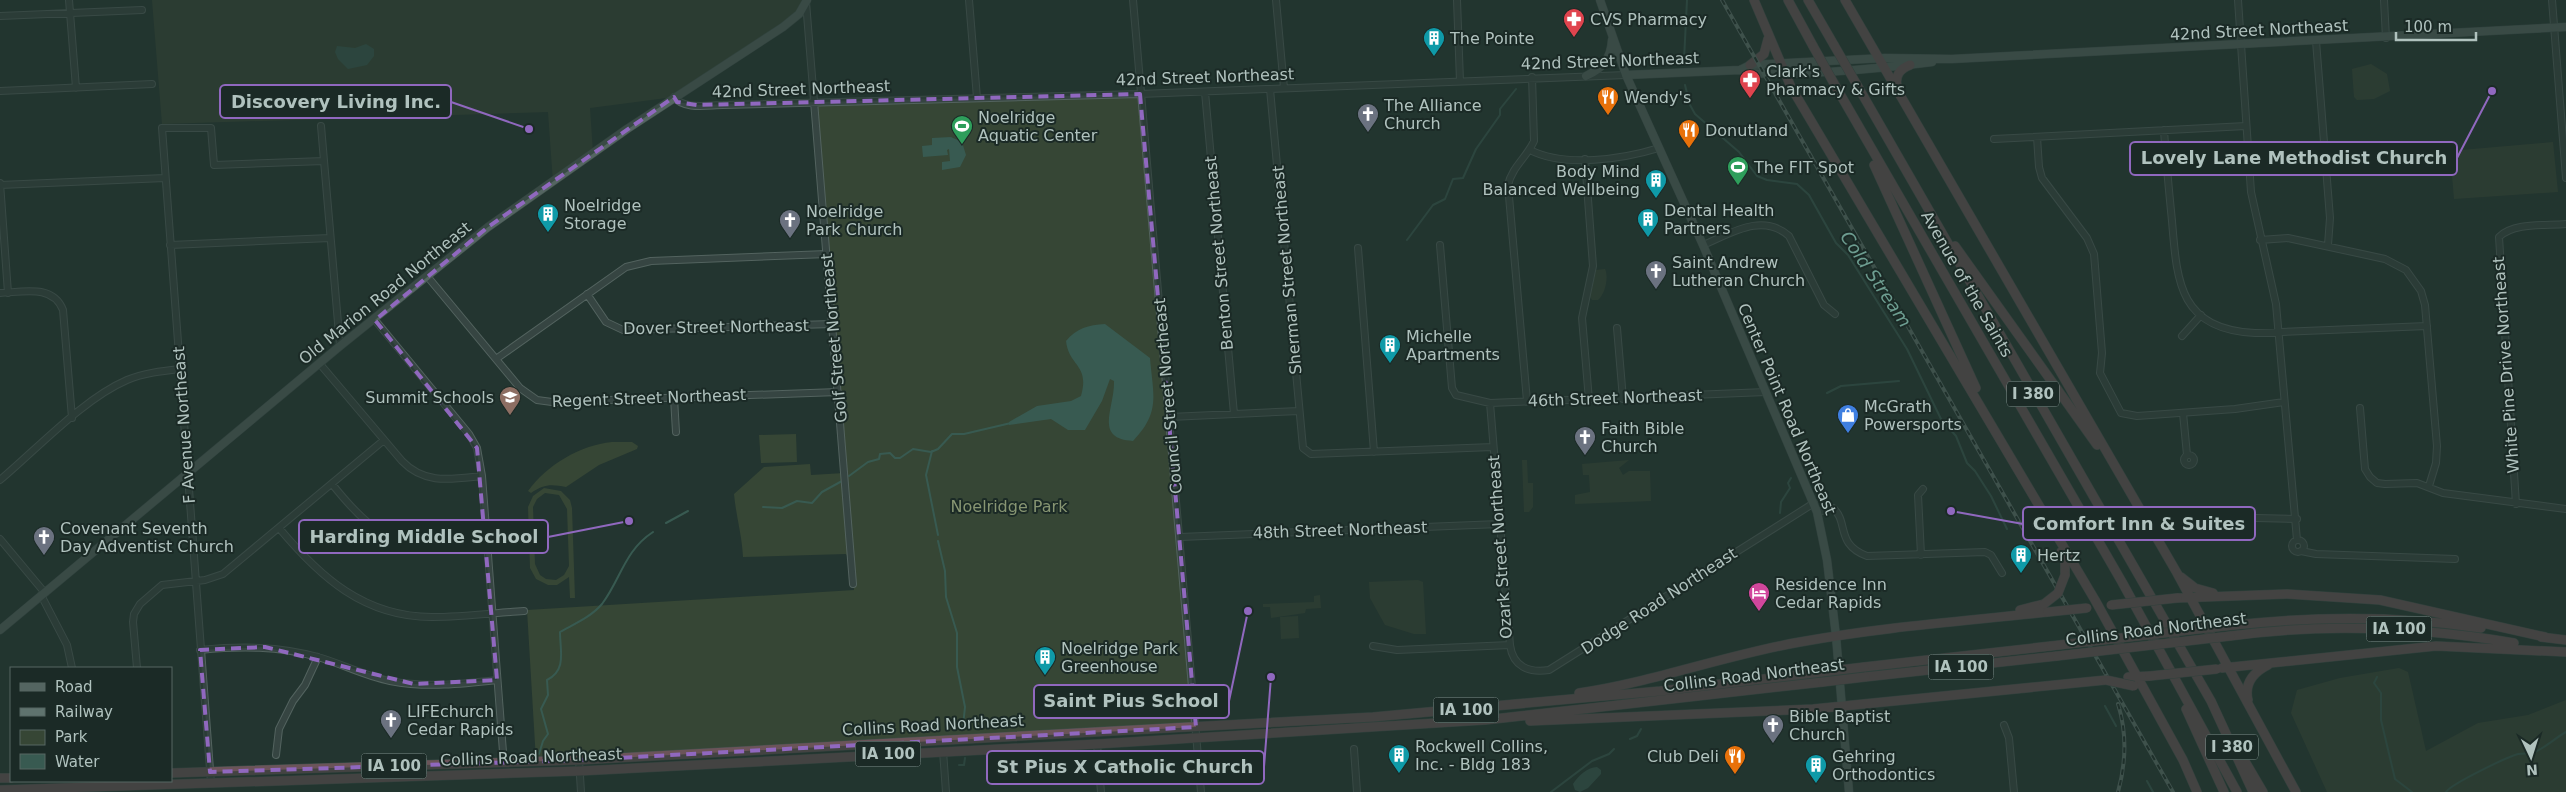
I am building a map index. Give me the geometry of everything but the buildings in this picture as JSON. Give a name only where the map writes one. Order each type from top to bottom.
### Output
[{"type":"highway","points":[[1754,0],[1782,68],[1826,148],[2098,606],[2183,760],[2197,792]]},
{"type":"highway","name":"Avenue of the Saints","points":[[1788,0],[1854,119],[2166,660],[2237,792]]},
{"type":"highway","name":"Avenue of the Saints","points":[[1808,0],[2211,702],[2254,792]]},
{"type":"highway","points":[[1845,0],[1898,89],[2119,476],[2177,572],[2296,792]]},
{"type":"highway","points":[[1750,65],[1761,58],[1766,50],[1768,33]]},
{"type":"highway","points":[[1898,89],[1896,79],[1899,72],[1910,64]]},
{"type":"highway","points":[[1854,119],[1994,428]]},
{"type":"highway","points":[[1930,211],[2119,476]]},
{"type":"highway","points":[[2044,515],[2065,562],[2065,575],[2058,593],[2046,608]]},
{"type":"highway","points":[[2177,572],[2195,588],[2226,595]]},
{"type":"highway","points":[[1442,712],[1595,690],[1642,680],[1735,655],[1836,636],[1958,622],[2046,608],[2087,608],[2177,598],[2226,595],[2303,595],[2380,600],[2545,637]]},
{"type":"highway","name":"Collins Road Northeast","points":[[0,790],[580,771],[1097,744],[1197,731],[1442,712],[2310,618],[2370,617],[2431,621],[2566,640]]},
{"type":"highway","name":"Collins Road Northeast","points":[[172,773],[579,760],[1036,734],[1197,731],[1484,720],[2310,628],[2395,629],[2463,635],[2566,651]]},
{"type":"highway","points":[[1484,720],[1514,722],[1843,706],[2436,646],[2566,651]]},
{"type":"highway","points":[[2166,660],[2177,689],[2224,792]]},
{"type":"highway","points":[[2256,719],[2247,696],[2247,686],[2258,671],[2269,664]]},
{"type":"highway","points":[[2106,680],[2134,686],[2148,696]]},
{"type":"highway","points":[[2211,702],[2263,792]]},
{"type":"highway","name":"Collins Road Northeast","points":[[943,751],[948,744],[1017,740],[1036,734]]},
{"type":"main road","name":"Center Point Road Northeast","points":[[1600,0],[1626,75],[1703,245],[1817,512],[1827,560],[1836,636],[1849,792]]},
{"type":"main road","name":"Old Marion Road Northeast","points":[[0,630],[340,346],[375,320],[488,227],[674,98],[783,27],[799,14],[807,1]]},
{"type":"main road","name":"42nd Street Northeast","points":[[1740,70],[1750,74],[1782,68],[1879,58],[1952,59],[2386,38],[2566,27]]},
{"type":"main road","points":[[1586,76],[1600,69],[1607,61],[1613,35]]},
{"type":"main road","name":"42nd Street Northeast","points":[[1626,75],[1740,70],[1750,65],[1782,68],[1885,67],[1952,59]]},
{"type":"street","points":[[69,0],[76,88]]},
{"type":"street","points":[[969,0],[977,98]]},
{"type":"street","name":"Council Street Northeast","points":[[1133,0],[1202,792]]},
{"type":"street","points":[[1276,0],[1284,88]]},
{"type":"street","points":[[1457,0],[1460,81]]},
{"type":"street","points":[[2238,0],[2251,192],[2260,240],[2276,304],[2280,332],[2290,475],[2297,519],[2297,540],[2304,544],[2301,551],[2455,559]]},
{"type":"street","points":[[2384,0],[2386,38]]},
{"type":"street","points":[[2552,0],[2566,178]]},
{"type":"street","name":"Golf Street Northeast","points":[[807,1],[853,584]]},
{"type":"street","points":[[0,16],[142,10]]},
{"type":"street","points":[[2316,41],[2330,215],[2328,245]]},
{"type":"street","name":"42nd Street Northeast","points":[[674,98],[678,102],[688,105],[815,102],[1205,92],[1532,77],[1626,75]]},
{"type":"street","points":[[1527,402],[1508,184],[1512,171],[1530,150],[1536,129],[1532,77]]},
{"type":"street","points":[[0,91],[152,84]]},
{"type":"street","name":"Sherman Street Northeast","points":[[1270,89],[1303,448],[1310,454],[1374,452]]},
{"type":"street","name":"Benton Street Northeast","points":[[1205,92],[1234,414]]},
{"type":"street","points":[[321,126],[340,346]]},
{"type":"street","points":[[1994,139],[2246,126]]},
{"type":"street","name":"F Avenue Northeast","points":[[211,783],[162,128],[211,128],[214,165],[324,161]]},
{"type":"street","points":[[2164,130],[2176,271],[2184,295],[2201,315],[2211,322],[2237,332],[2427,326]]},
{"type":"street","points":[[2037,137],[2038,167],[2042,178],[2087,238],[2094,254],[2102,353],[2100,373],[2116,407],[2128,416],[2235,409],[2284,402]]},
{"type":"street","points":[[1530,150],[1558,160],[1629,156],[1659,148]]},
{"type":"street","points":[[1585,159],[1593,266],[1582,318],[1589,400]]},
{"type":"street","points":[[8,293],[0,184],[165,178]]},
{"type":"street","points":[[1703,245],[1754,224],[1764,224],[1778,228],[1789,236],[1824,305],[1835,314]]},
{"type":"street","name":"White Pine Drive Northeast","points":[[2516,504],[2499,237],[2505,231],[2516,228],[2566,224]]},
{"type":"street","points":[[170,245],[330,238]]},
{"type":"street","points":[[2260,240],[2288,238],[2328,245],[2385,259],[2406,270],[2421,291],[2425,304],[2437,446],[2436,463],[2429,486]]},
{"type":"street","name":"46th Street Northeast","points":[[1440,245],[1452,388],[1456,395],[1490,403],[1766,392]]},
{"type":"street","points":[[1358,248],[1374,452],[1493,447]]},
{"type":"street","points":[[496,359],[621,270],[639,263],[827,254]]},
{"type":"street","name":"Regent Street Northeast","points":[[427,276],[520,388],[537,400],[552,402],[838,392]]},
{"type":"street","points":[[0,293],[43,292],[53,295],[60,301],[63,310],[72,418]]},
{"type":"street","name":"Dover Street Northeast","points":[[587,294],[606,322],[622,330],[832,324]]},
{"type":"street","points":[[2182,336],[2201,315]]},
{"type":"street","points":[[375,320],[469,434],[477,448],[482,476],[503,752]]},
{"type":"street","points":[[1617,328],[1623,398]]},
{"type":"street","points":[[320,364],[409,469],[424,477],[441,480],[482,476]]},
{"type":"street","points":[[0,480],[72,418],[112,388],[128,380],[158,371],[180,369]]},
{"type":"street","points":[[674,398],[676,432]]},
{"type":"street","name":"Ozark Street Northeast","points":[[1373,646],[1397,650],[1510,645],[1490,403]]},
{"type":"street","points":[[2360,408],[2366,469],[2370,477],[2377,483],[2417,483],[2443,492],[2516,504],[2566,509]]},
{"type":"street","points":[[1170,417],[1299,411]]},
{"type":"street","points":[[2183,413],[2187,456]]},
{"type":"street","points":[[137,667],[133,622],[136,608],[162,585],[214,578],[223,574],[384,440]]},
{"type":"street","points":[[332,484],[351,508],[365,520],[396,540],[434,548],[487,545]]},
{"type":"street","points":[[1922,555],[1918,495],[1923,489]]},
{"type":"street","name":"Dodge Road Northeast","points":[[1510,645],[1511,654],[1519,665],[1529,671],[1548,670],[1814,503]]},
{"type":"street","points":[[1817,512],[1833,508],[1837,511],[1846,540],[1858,553],[1876,557],[1985,552],[1991,555],[2002,573]]},
{"type":"street","points":[[2214,517],[2297,519]]},
{"type":"street","name":"48th Street Northeast","points":[[1180,537],[1499,524]]},
{"type":"street","points":[[279,528],[318,572],[349,594],[368,603],[400,613],[432,617],[524,611]]},
{"type":"street","points":[[0,539],[43,594],[67,645],[72,667]]},
{"type":"street","points":[[200,650],[265,647],[318,657],[366,676],[406,684],[436,686],[498,680]]},
{"type":"street","points":[[276,755],[279,729],[282,721],[305,685],[318,657]]},
{"type":"street","points":[[2004,725],[2009,738],[2014,792]]},
{"type":"street","points":[[1097,744],[1100,792]]},
{"type":"street","points":[[1354,749],[1357,792]]},
{"type":"street","points":[[943,751],[946,792]]},
{"type":"street","points":[[579,760],[581,792]]},
{"type":"highlighted area","points":[[1140,94],[1196,727],[579,760],[210,772],[200,650],[265,647],[414,684],[497,680],[477,448],[375,320],[488,227],[674,97],[677,102],[697,105]]},
{"type":"green space","points":[[152,0],[806,0],[799,14],[674,97],[590,108],[593,153],[553,182],[548,112],[162,124]]},
{"type":"green space","points":[[2371,64],[2387,74],[2390,91],[2374,99],[2357,100],[2354,97],[2352,69]]},
{"type":"green space","name":"Noelridge Park","points":[[1140,94],[1196,727],[536,761],[527,610],[854,590],[852,564],[846,554],[743,557],[734,494],[764,467],[810,464],[811,475],[844,473],[815,102]]},
{"type":"green space","points":[[2553,142],[2558,192],[2454,199],[2450,151]]},
{"type":"green space","points":[[1605,269],[1607,276],[1604,290],[1598,300],[1592,300],[1590,297],[1596,270]]},
{"type":"green space","points":[[796,434],[797,462],[761,463],[759,435]]},
{"type":"green space","points":[[612,442],[632,442],[638,446],[637,449],[599,465],[566,487],[556,485],[540,488],[531,493],[528,491],[545,473],[565,458],[588,447]]},
{"type":"green space","points":[[1522,460],[1527,460],[1528,483],[1533,483],[1533,507],[1529,512],[1524,512]]},
{"type":"green space","points":[[1629,460],[1619,468],[1623,475],[1629,471],[1650,471],[1651,501],[1575,504],[1575,495],[1590,492],[1589,475],[1583,475],[1582,464]]},
{"type":"green space","points":[[544,488],[561,491],[570,500],[572,508],[575,598],[570,598],[569,577],[557,585],[548,585],[536,579],[530,568],[528,507],[533,496]],"holes":[[[545,493],[559,495],[567,509],[569,566],[564,575],[556,580],[546,579],[540,575],[535,564],[533,507],[537,499]]]},
{"type":"green space","points":[[1418,580],[1423,582],[1426,634],[1414,634],[1385,625],[1370,598],[1369,582]]},
{"type":"green space","points":[[1320,595],[1321,608],[1306,609],[1305,613],[1271,618],[1270,607],[1263,607],[1263,604],[1314,602],[1314,596]]},
{"type":"green space","points":[[1298,616],[1299,638],[1281,639],[1280,617]]},
{"type":"green space","points":[[2399,668],[2408,672],[2426,751],[2478,723],[2528,715],[2566,700],[2566,792],[2327,792],[2291,713],[2297,690],[2340,678]]},
{"type":"water","points":[[366,44],[374,49],[374,56],[367,65],[348,69],[338,59],[335,52],[337,46],[355,48]]},
{"type":"water","points":[[311,85],[332,94],[332,104],[319,106],[306,97],[306,91]]},
{"type":"water","points":[[951,137],[962,142],[966,155],[960,167],[942,170],[942,162],[950,161],[949,149],[947,150],[948,155],[923,157],[922,146],[932,145],[932,138]]},
{"type":"water","points":[[1105,324],[1150,358],[1153,403],[1148,421],[1133,441],[1121,439],[1113,435],[1110,428],[1109,420],[1114,381],[1110,379],[1102,401],[1085,430],[1068,430],[1051,419],[1009,425],[1009,422],[1037,406],[1071,401],[1081,396],[1083,378],[1081,371],[1068,350],[1066,341],[1083,328]]},
{"type":"water","points":[[1597,767],[1601,770],[1601,774],[1588,788],[1580,792],[1575,790],[1573,784],[1578,778],[1587,770]]},
{"type":"waterway","name":"Cold Stream","points":[[1684,60],[1687,0]]},
{"type":"waterway","name":"Cold Stream","points":[[1685,85],[1690,105],[1695,114],[1739,152],[1757,176],[1767,180],[1797,184],[1809,195],[1836,243],[1848,255],[1907,349],[1941,419],[1956,436],[1967,463],[1975,471],[1991,496],[2007,529]]},
{"type":"waterway","points":[[1407,240],[1433,205],[1445,199],[1453,179],[1463,178],[1476,149],[1500,115],[1500,109],[1516,89]]},
{"type":"waterway","points":[[1827,393],[1841,386],[1899,381]]},
{"type":"waterway","points":[[849,476],[868,462],[879,459],[880,454],[890,453],[895,458],[900,458],[913,449],[931,452],[938,449],[952,434],[964,434],[1011,423]]},
{"type":"waterway","points":[[932,451],[926,475],[938,535]]},
{"type":"waterway","points":[[1780,513],[1781,502],[1790,488],[1788,483],[1791,478]]},
{"type":"waterway","points":[[763,507],[782,508],[797,501],[812,503],[822,492],[842,481]]},
{"type":"waterway","points":[[666,523],[688,511]]},
{"type":"waterway","points":[[539,754],[543,741],[548,734],[541,709],[548,695],[547,680],[553,676],[560,665],[560,632],[598,609],[635,548],[653,532]]},
{"type":"waterway","points":[[938,541],[945,571],[946,597],[957,633],[957,667],[965,707],[963,726]]},
{"type":"waterway","points":[[2377,677],[2374,683],[2381,693],[2381,720],[2395,779],[2412,792]]},
{"type":"waterway","points":[[2105,706],[2116,726]]},
{"type":"waterway","points":[[1630,739],[1637,736],[1641,729]]},
{"type":"waterway","points":[[2446,792],[2468,777],[2503,760],[2518,754],[2537,751],[2566,732]]},
{"type":"waterway","points":[[1551,792],[1592,761],[1609,754],[1614,749]]},
{"type":"waterway","points":[[959,765],[964,765],[965,758]]},
{"type":"waterway","points":[[2147,781],[2153,792]]},
{"type":"railway","points":[[1722,0],[2173,792]]},
{"type":"railway","points":[[2118,704],[2124,737],[2123,770],[2118,792]]},
{"type":"place","name":"CVS Pharmacy","points":[[1574,38]]},
{"type":"place","name":"The Pointe","points":[[1434,57]]},
{"type":"place","name":"Lovely Lane Methodist Church","points":[[2492,91]]},
{"type":"place","name":"Clark's Pharmacy & Gifts","points":[[1750,99]]},
{"type":"place","name":"Wendy's","points":[[1608,116]]},
{"type":"place","name":"Discovery Living Inc.","points":[[529,129]]},
{"type":"place","name":"The Alliance Church","points":[[1368,133]]},
{"type":"place","name":"Noelridge Aquatic Center","points":[[962,145]]},
{"type":"place","name":"Donutland","points":[[1689,149]]},
{"type":"place","name":"The FIT Spot","points":[[1738,186]]},
{"type":"place","name":"Body Mind Balanced Wellbeing","points":[[1656,199]]},
{"type":"place","name":"Noelridge Storage","points":[[548,233]]},
{"type":"place","name":"Dental Health Partners","points":[[1648,238]]},
{"type":"place","name":"Noelridge Park Church","points":[[790,239]]},
{"type":"place","name":"Saint Andrew Lutheran Church","points":[[1656,290]]},
{"type":"place","name":"Michelle Apartments","points":[[1390,364]]},
{"type":"place","name":"Summit Schools","points":[[510,416]]},
{"type":"place","name":"McGrath Powersports","points":[[1848,434]]},
{"type":"place","name":"Faith Bible Church","points":[[1585,456]]},
{"type":"place","name":"Comfort Inn & Suites","points":[[1951,511]]},
{"type":"place","name":"Harding Middle School","points":[[629,521]]},
{"type":"place","name":"Covenant Seventh Day Adventist Church","points":[[44,556]]},
{"type":"place","name":"Hertz","points":[[2021,574]]},
{"type":"place","name":"Saint Pius School","points":[[1248,611]]},
{"type":"place","name":"Residence Inn Cedar Rapids","points":[[1759,612]]},
{"type":"place","name":"Noelridge Park Greenhouse","points":[[1045,676]]},
{"type":"place","name":"St Pius X Catholic Church","points":[[1271,677]]},
{"type":"place","name":"LIFEchurch Cedar Rapids","points":[[391,739]]},
{"type":"place","name":"Bible Baptist Church","points":[[1773,744]]},
{"type":"place","name":"Rockwell Collins, Inc. - Bldg 183","points":[[1399,774]]},
{"type":"place","name":"Club Deli","points":[[1735,775]]},
{"type":"place","name":"Gehring Orthodontics","points":[[1816,784]]}]
